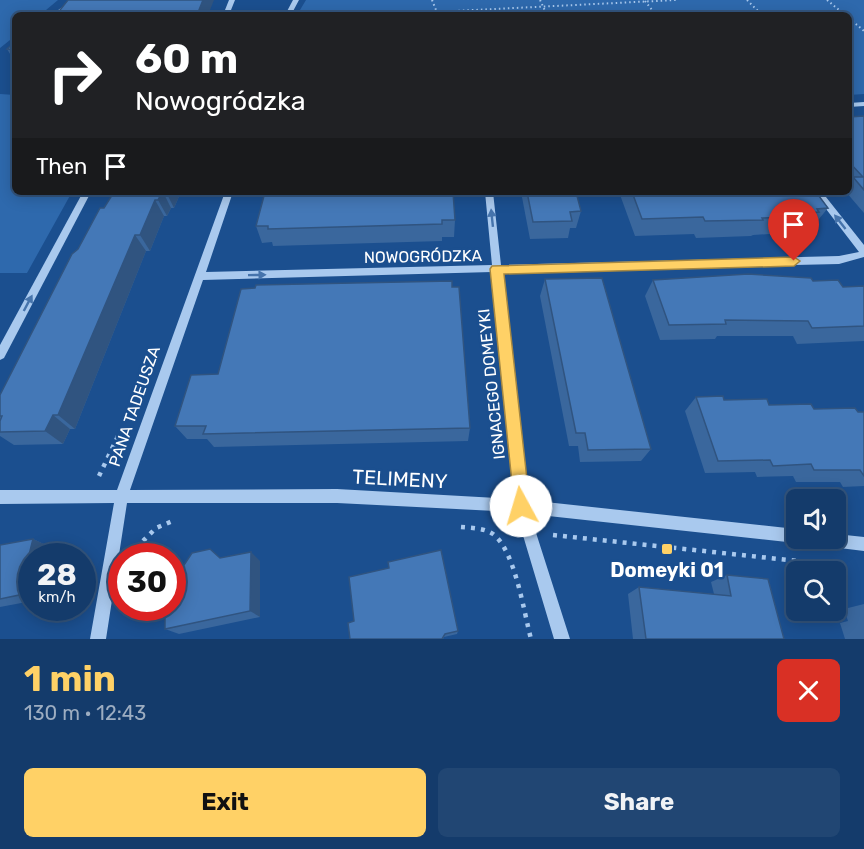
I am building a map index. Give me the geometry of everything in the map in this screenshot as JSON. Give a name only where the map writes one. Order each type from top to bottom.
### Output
[{"type":"street","points":[[59,12],[68,5],[88,0]]},
{"type":"street","points":[[0,355],[85,195]]},
{"type":"street","name":"PANA TADEUSZA","points":[[98,639],[122,495],[228,195]]},
{"type":"street","name":"IGNACEGO DOMEYKI","points":[[489,195],[521,506],[562,639]]},
{"type":"street","name":"NOWOGRÓDZKA","points":[[199,276],[839,260],[864,253],[819,195]]},
{"type":"street","name":"TELIMENY","points":[[0,497],[337,496],[521,506],[786,535]]},
{"type":"street","points":[[846,542],[864,544]]},
{"type":"path","points":[[540,0],[546,12]]},
{"type":"path","points":[[467,12],[676,0]]},
{"type":"path","points":[[747,0],[759,12]]},
{"type":"path","points":[[827,0],[841,12]]},
{"type":"path","points":[[852,21],[864,31]]},
{"type":"path","points":[[140,543],[156,528],[171,520],[183,520]]},
{"type":"path","points":[[459,526],[481,528],[495,536],[505,550],[531,639]]},
{"type":"path","points":[[495,536],[529,533],[800,561]]},
{"type":"shaded area","points":[[0,0],[58,0],[44,12],[12,12],[12,38],[0,48]]},
{"type":"shaded area","points":[[306,0],[864,0],[864,94],[852,95],[852,12],[299,12]]},
{"type":"shaded area","points":[[0,94],[12,95],[12,195],[70,195],[27,273],[0,273]]},
{"type":"building","points":[[68,0],[203,0],[198,12],[58,12]]},
{"type":"building","points":[[864,116],[864,190],[853,177],[863,177],[852,165],[852,117]]},
{"type":"building","points":[[112,195],[160,195],[158,200],[155,200],[140,235],[135,235],[58,415],[53,415],[45,431],[0,432],[2,416],[0,416],[0,395],[72,254],[78,249],[100,208],[104,208]]},
{"type":"building","points":[[264,195],[453,195],[455,220],[442,220],[442,224],[268,229],[268,226],[256,226]]},
{"type":"building","points":[[528,195],[577,195],[581,211],[570,212],[572,221],[533,222]]},
{"type":"building","points":[[633,195],[818,195],[828,208],[817,209],[819,212],[796,213],[798,217],[762,218],[763,220],[705,221],[703,217],[642,219]]},
{"type":"building","points":[[748,274],[811,278],[813,281],[838,280],[843,287],[864,286],[864,326],[812,328],[808,321],[725,320],[726,324],[669,325],[653,280]]},
{"type":"building","points":[[602,278],[651,449],[588,450],[585,433],[576,433],[545,279]]},
{"type":"building","points":[[452,281],[452,287],[459,287],[470,428],[203,434],[206,426],[175,426],[191,375],[218,374],[241,289],[255,288],[256,285]]},
{"type":"building","points":[[723,396],[724,400],[767,399],[769,405],[811,404],[814,409],[855,408],[858,412],[864,412],[864,476],[860,470],[814,470],[811,464],[773,466],[770,460],[718,461],[696,397]]},
{"type":"building","points":[[33,539],[32,543],[18,543],[18,595],[0,599],[0,545]]},
{"type":"building","points":[[210,549],[220,558],[251,552],[250,611],[165,629],[165,621],[186,621],[186,562],[192,553]]},
{"type":"building","points":[[441,550],[458,631],[445,634],[442,639],[350,639],[348,623],[354,621],[349,577],[389,568],[388,562]]},
{"type":"building","points":[[727,575],[768,579],[784,639],[646,639],[639,587],[731,596]]},
{"type":"place","name":"Domeyki 01","points":[[667,549]]},
{"type":"route","points":[[521,506],[497,269],[794,261]]}]
